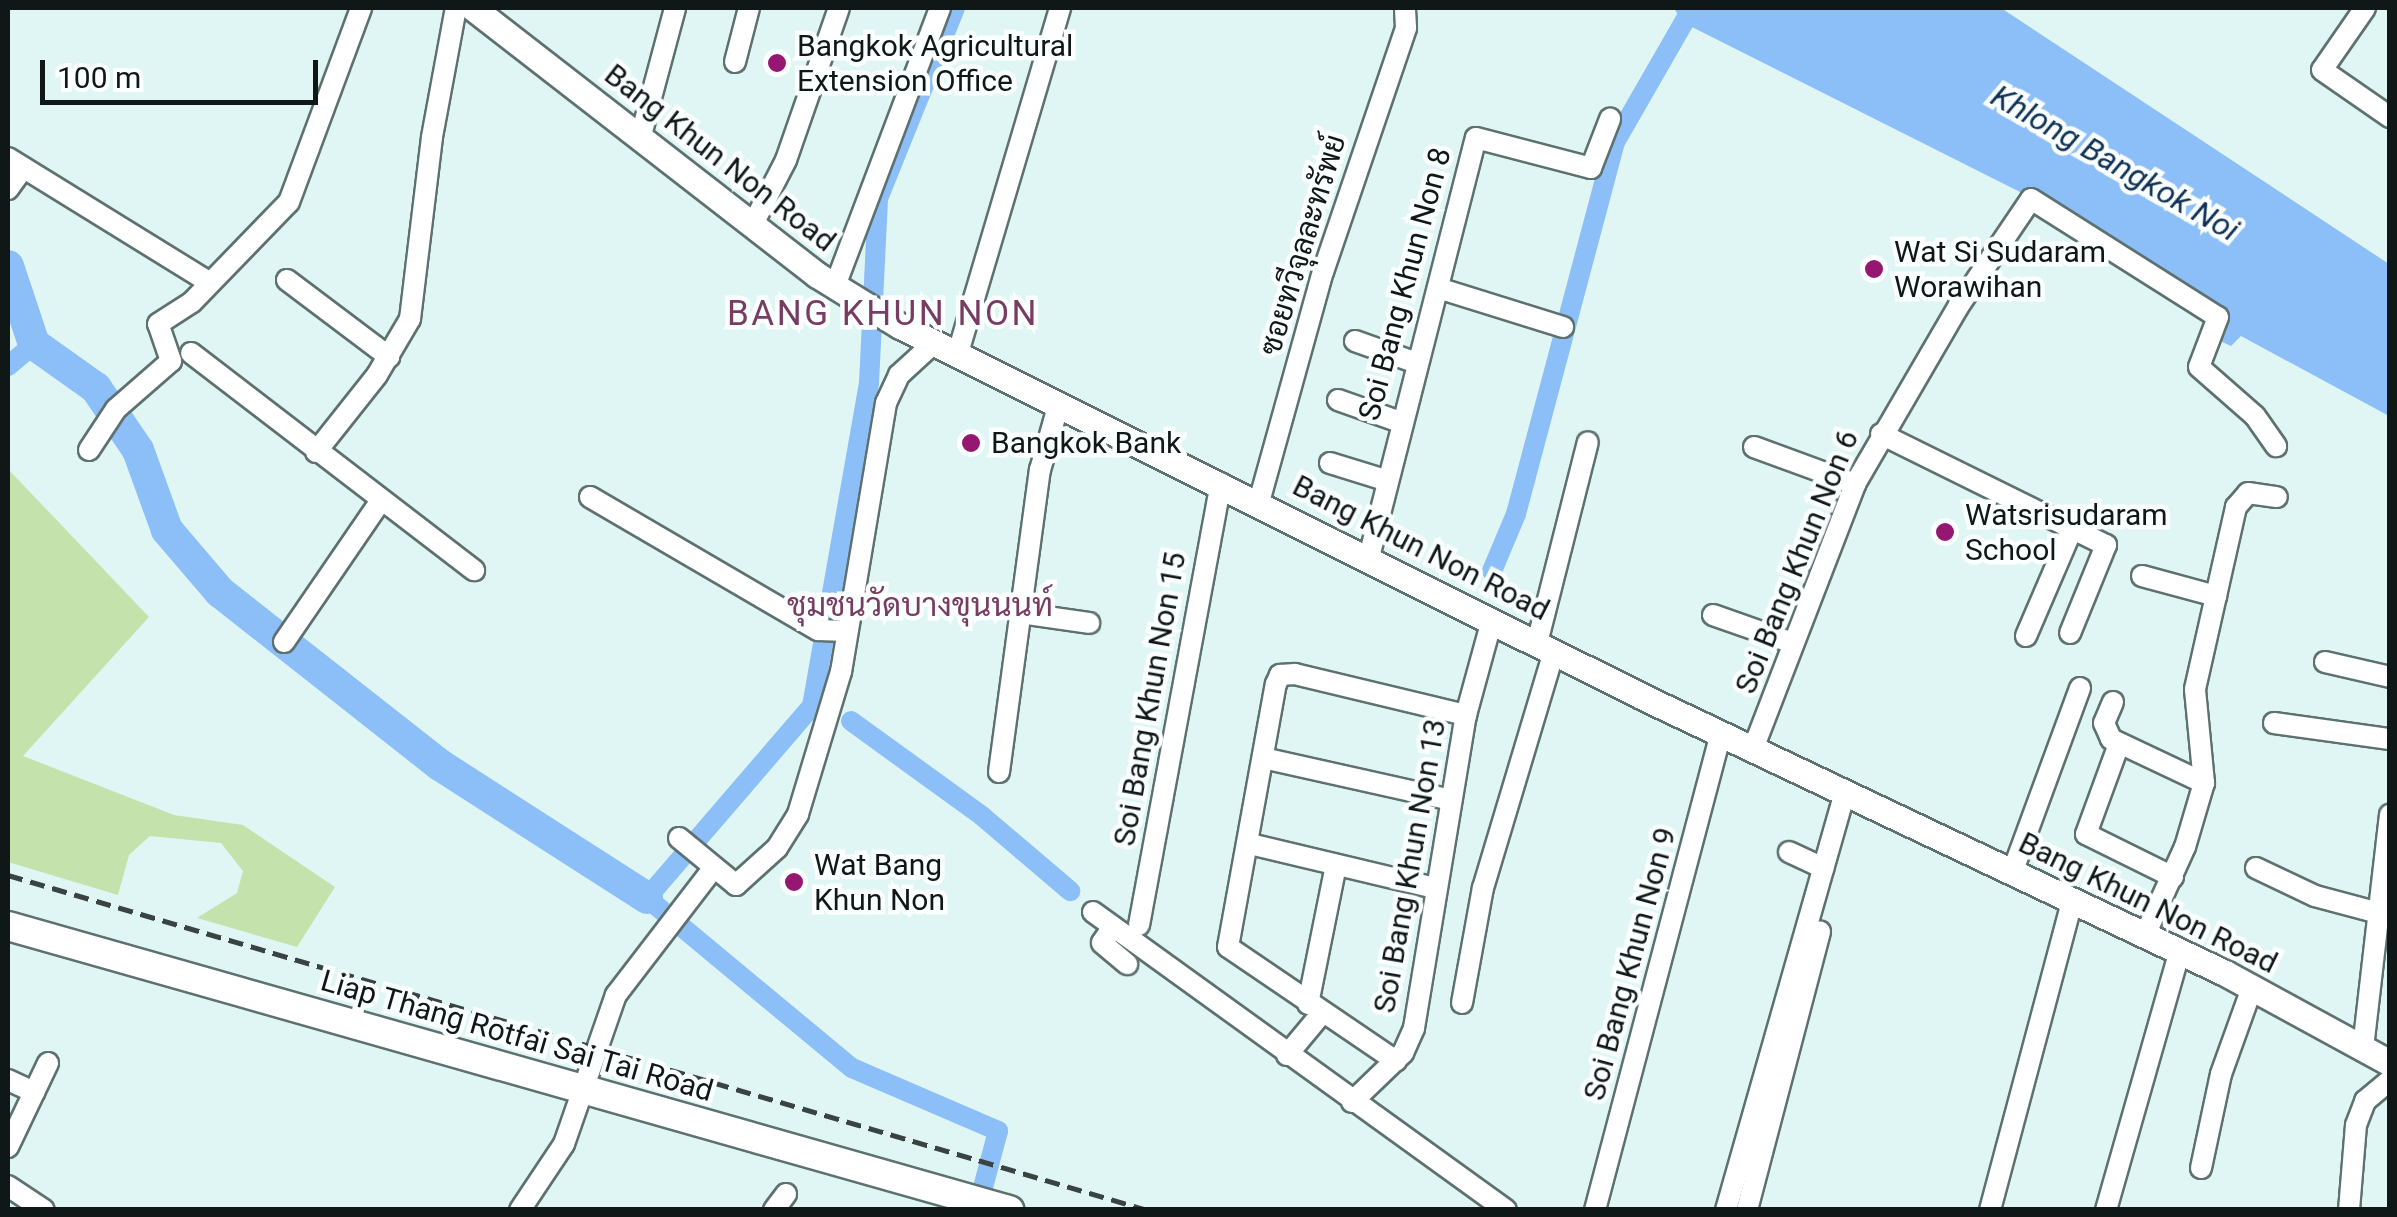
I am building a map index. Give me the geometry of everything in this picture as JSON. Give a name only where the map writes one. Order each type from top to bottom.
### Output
[{"type":"main road","name":"Liap Thang Rotfai Sai Tai Road","points":[[8,926],[1009,1210]]},
{"type":"street","points":[[89,450],[123,402],[171,360],[158,324],[209,282],[289,202],[361,8]]},
{"type":"street","points":[[316,452],[389,357],[413,306],[432,137],[456,8]]},
{"type":"street","name":"Bang Khun Non Road","points":[[473,8],[752,226],[835,286],[900,326],[1260,502],[1546,648],[2180,951],[2390,1063]]},
{"type":"street","points":[[640,138],[674,8]]},
{"type":"street","points":[[735,62],[746,8]]},
{"type":"street","points":[[752,226],[786,160],[839,8]]},
{"type":"street","points":[[835,286],[940,8]]},
{"type":"street","points":[[957,356],[1060,8]]},
{"type":"street","name":"ซอยทวีจุลละทรัพย์","points":[[1260,502],[1323,272],[1406,28],[1405,8]]},
{"type":"street","points":[[2365,8],[2322,70],[2390,117]]},
{"type":"street","name":"Soi Bang Khun Non 8","points":[[1369,557],[1414,362],[1438,288],[1476,138],[1592,168],[1610,119]]},
{"type":"street","points":[[8,189],[15,164],[209,282]]},
{"type":"street","name":"Soi Bang Khun Non 6","points":[[1753,749],[1855,484],[1881,434],[2031,200],[2218,317],[2199,367],[2256,416],[2276,446]]},
{"type":"street","points":[[287,280],[389,357]]},
{"type":"street","points":[[1438,288],[1564,327]]},
{"type":"street","points":[[1354,341],[1414,362]]},
{"type":"street","points":[[686,845],[712,870],[743,883],[777,848],[798,814],[848,631],[886,402],[899,374],[934,344]]},
{"type":"street","points":[[191,353],[379,502],[474,570]]},
{"type":"street","points":[[1338,400],[1400,422]]},
{"type":"street","points":[[999,772],[1040,470],[1058,406]]},
{"type":"street","points":[[1881,434],[2106,545],[2070,633]]},
{"type":"street","points":[[1462,1002],[1483,888],[1546,648],[1588,442]]},
{"type":"street","points":[[1754,447],[1855,484]]},
{"type":"street","points":[[1330,462],[1386,480]]},
{"type":"street","name":"Soi Bang Khun Non 15","points":[[1139,935],[1221,484]]},
{"type":"street","points":[[2145,934],[2173,876],[2204,783],[2195,689],[2240,497],[2277,496]]},
{"type":"street","points":[[590,497],[818,630],[848,631]]},
{"type":"street","points":[[286,639],[379,502]]},
{"type":"street","points":[[2026,636],[2073,526]]},
{"type":"street","points":[[2142,576],[2216,596]]},
{"type":"street","points":[[1020,613],[1088,623]]},
{"type":"street","points":[[1713,615],[1793,643]]},
{"type":"street","name":"Soi Bang Khun Non 13","points":[[1352,1102],[1396,1061],[1414,1028],[1466,715],[1492,620]]},
{"type":"street","points":[[2326,662],[2390,677]]},
{"type":"street","points":[[1396,1061],[1228,948],[1250,844],[1277,678],[1286,673],[1466,715]]},
{"type":"street","points":[[2012,873],[2080,688]]},
{"type":"street","points":[[2113,702],[2104,731],[2119,744],[2204,783]]},
{"type":"street","points":[[2274,723],[2390,739]]},
{"type":"street","name":"Soi Bang Khun Non 9","points":[[1595,1210],[1721,733]]},
{"type":"street","points":[[2119,744],[2086,834],[2173,876]]},
{"type":"street","points":[[1263,758],[1451,800]]},
{"type":"street","points":[[1726,1210],[1822,868],[1851,796]]},
{"type":"street","points":[[1746,1210],[1851,796]]},
{"type":"street","points":[[2363,1048],[2382,953],[2379,913],[2390,815]]},
{"type":"street","points":[[1250,844],[1435,888]]},
{"type":"street","points":[[1789,852],[1822,868]]},
{"type":"street","points":[[1287,1055],[1315,1009],[1336,865]]},
{"type":"street","points":[[2256,868],[2314,896],[2379,913]]},
{"type":"street","points":[[520,1210],[564,1144],[616,996],[712,870]]},
{"type":"street","points":[[1990,1210],[2072,902]]},
{"type":"street","points":[[1093,912],[1113,927],[1139,935],[1287,1055],[1506,1210]]},
{"type":"street","points":[[1113,927],[1102,943],[1127,964]]},
{"type":"street","points":[[1114,984],[1139,935]]},
{"type":"street","points":[[2106,1210],[2180,951]]},
{"type":"street","points":[[2201,1168],[2221,1074],[2252,988]]},
{"type":"street","points":[[8,1147],[48,1063]]},
{"type":"street","points":[[8,1080],[34,1092]]},
{"type":"street","points":[[2348,1210],[2356,1124],[2364,1100],[2390,1080]]},
{"type":"street","points":[[8,1186],[44,1210]]},
{"type":"green space","points":[[8,469],[149,617],[23,756],[174,815],[243,825],[335,887],[297,947],[197,918],[237,893],[243,871],[221,843],[150,836],[129,855],[118,895],[8,862]]},
{"type":"water","name":"Khlong Bangkok Noi","points":[[1674,8],[2001,8],[2389,264],[2389,416],[2241,336],[2231,346],[2216,339],[2225,318],[2026,195],[1682,22]]},
{"type":"waterway","points":[[955,8],[878,199],[869,383],[812,706],[647,898],[852,1068],[998,1131],[977,1210]]},
{"type":"waterway","points":[[1492,571],[1516,514],[1615,142],[1692,8]]},
{"type":"waterway","points":[[8,266],[34,344],[96,388],[138,450],[167,530],[220,592],[440,765],[647,898]]},
{"type":"waterway","points":[[8,366],[34,344]]},
{"type":"waterway","points":[[851,721],[982,816],[1070,891]]},
{"type":"railway","points":[[8,875],[1148,1210]]},
{"type":"place","name":"Bangkok Agricultural Extension Office","points":[[777,63]]},
{"type":"place","name":"Wat Si Sudaram Worawihan","points":[[1874,269]]},
{"type":"place","name":"Bangkok Bank","points":[[971,443]]},
{"type":"place","name":"Watsrisudaram School","points":[[1945,532]]},
{"type":"place","name":"Wat Bang Khun Non","points":[[794,882]]},
{"type":"district","name":"BANG KHUN NON","points":[[883,314]]},
{"type":"district","name":"ชุมชนวัดบางขุนนนท์","points":[[920,605]]}]
